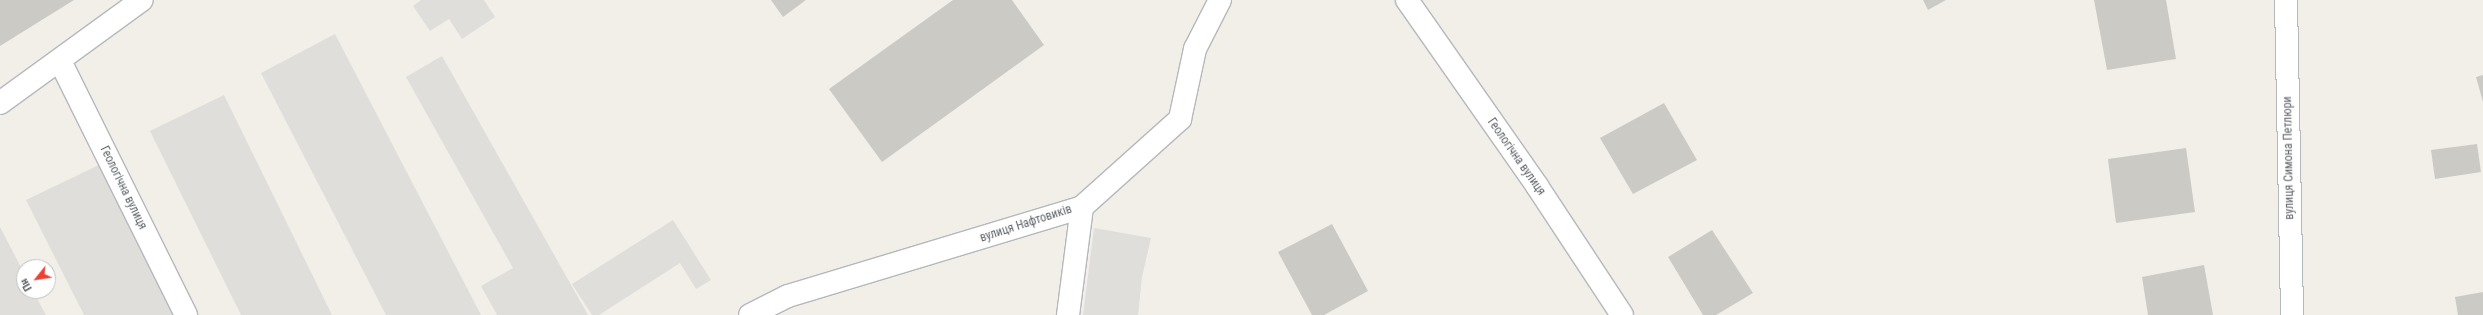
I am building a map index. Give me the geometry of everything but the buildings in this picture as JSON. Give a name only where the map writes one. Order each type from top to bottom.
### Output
[{"type":"street","points":[[0,103],[60,61],[142,0]]},
{"type":"street","name":"вулиця Нафтовиків","points":[[750,315],[788,296],[1082,206],[1180,119],[1195,49],[1220,0]]},
{"type":"street","name":"Геологічна вулиця","points":[[1407,0],[1537,186],[1622,315]]},
{"type":"street","name":"вулиця Симона Петлюри","points":[[2286,0],[2292,315]]},
{"type":"street","name":"Геологічна вулиця","points":[[60,61],[186,315]]},
{"type":"street","points":[[1068,315],[1082,206]]},
{"type":"shaded area","points":[[421,0],[484,0],[495,17],[462,39],[449,19],[430,31],[413,6]]},
{"type":"shaded area","points":[[335,34],[481,315],[386,315],[261,73]]},
{"type":"shaded area","points":[[442,56],[588,315],[497,315],[481,286],[513,268],[406,77]]},
{"type":"shaded area","points":[[224,95],[332,315],[241,315],[150,131]]},
{"type":"shaded area","points":[[103,163],[178,315],[84,315],[26,200]]},
{"type":"shaded area","points":[[673,220],[711,280],[696,289],[680,263],[599,315],[592,315],[572,284]]},
{"type":"shaded area","points":[[0,227],[17,259],[16,299],[37,299],[46,315],[0,315]]},
{"type":"shaded area","points":[[1094,228],[1151,238],[1142,277],[1138,315],[1083,315]]}]
